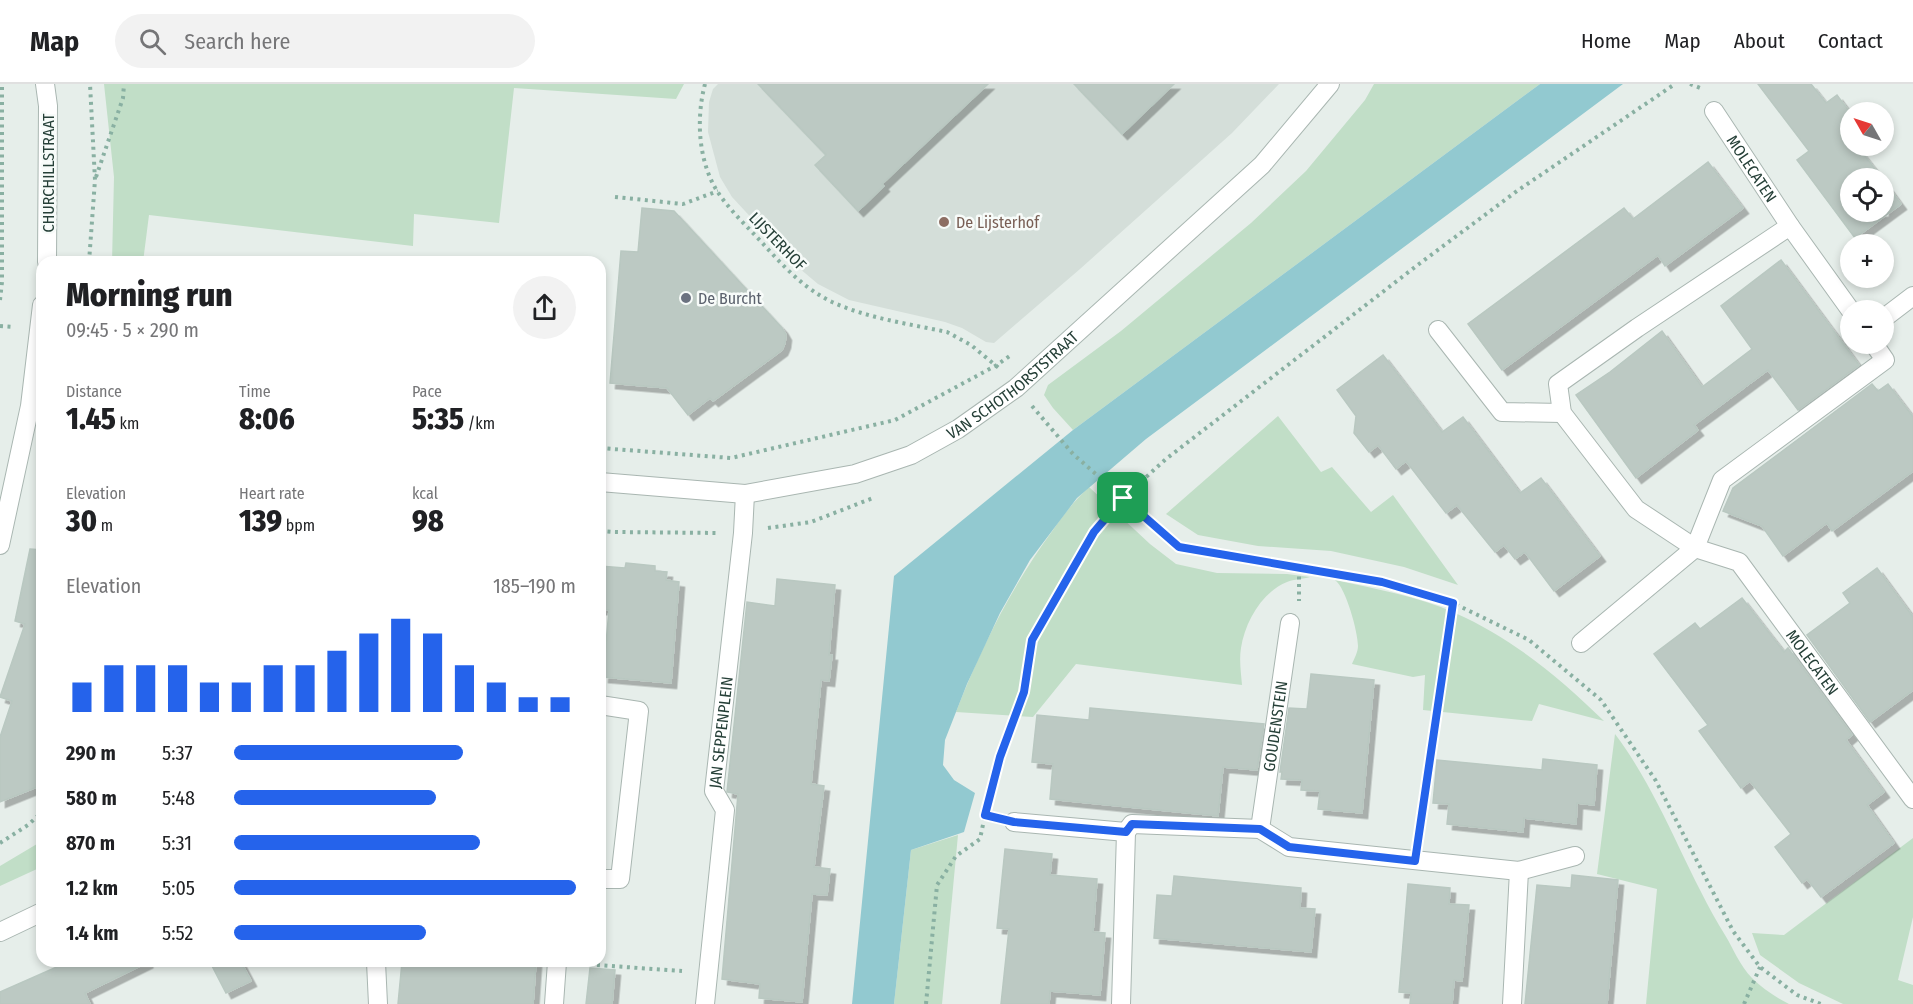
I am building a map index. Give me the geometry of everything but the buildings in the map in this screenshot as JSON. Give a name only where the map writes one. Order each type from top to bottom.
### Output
[{"type":"street","name":"CHURCHILLSTRAAT","points":[[45,84],[48,117],[47,256]]},
{"type":"street","name":"VAN SCHOTHORSTSTRAAT","points":[[606,482],[745,494],[855,474],[911,455],[958,429],[1016,388],[1262,165],[1330,84]]},
{"type":"street","name":"MOLECATEN","points":[[1714,111],[1790,226],[1843,300]]},
{"type":"street","points":[[1438,330],[1502,412],[1562,412],[1558,384],[1637,328],[1790,226]]},
{"type":"street","points":[[1894,310],[1913,296]]},
{"type":"street","points":[[1581,643],[1695,548],[1722,480],[1885,360],[1881,354]]},
{"type":"street","points":[[0,545],[36,407]]},
{"type":"street","name":"MOLECATEN","points":[[1562,412],[1636,509],[1695,548],[1739,562],[1913,799]]},
{"type":"street","name":"JAN SEPPENPLEIN","points":[[705,1004],[725,810],[714,791],[743,532],[745,494]]},
{"type":"street","name":"GOUDENSTEIN","points":[[1260,829],[1290,623]]},
{"type":"street","points":[[606,706],[639,711],[620,879],[606,879]]},
{"type":"street","points":[[1014,822],[1126,832]]},
{"type":"street","points":[[1121,1004],[1126,832],[1132,824],[1260,829],[1289,847],[1519,871],[1575,856]]},
{"type":"street","points":[[1512,1004],[1519,871]]},
{"type":"street","points":[[0,932],[36,915]]},
{"type":"street","points":[[376,967],[378,1004]]},
{"type":"street","points":[[554,1004],[557,967]]},
{"type":"path","points":[[0,300],[2,282],[2,84]]},
{"type":"path","points":[[89,256],[95,180],[90,84]]},
{"type":"path","points":[[95,180],[123,98],[124,84]]},
{"type":"path","name":"LIJSTERHOF","points":[[705,84],[700,117],[702,154],[709,175],[718,191],[786,269],[814,292],[851,310],[947,332],[971,345],[997,365]]},
{"type":"path","points":[[926,1004],[937,885],[956,856],[980,839],[1000,757],[1024,692],[1032,640],[1094,532],[1123,498],[1166,459],[1419,264],[1517,191],[1676,84]]},
{"type":"path","points":[[615,197],[682,204],[718,191]]},
{"type":"path","points":[[1032,405],[1073,454],[1179,547],[1382,582],[1453,603],[1529,640],[1601,700],[1656,781],[1734,931],[1760,967],[1797,995],[1821,1004]]},
{"type":"path","points":[[1415,861],[1453,603]]},
{"type":"path","points":[[985,815],[1014,822]]},
{"type":"path","points":[[0,843],[36,818]]},
{"type":"path","points":[[606,966],[708,973]]},
{"type":"path","points":[[1744,1004],[1760,967]]},
{"type":"shaded area","name":"De Lijsterhof","points":[[718,84],[1279,84],[1232,133],[994,343],[986,342],[962,328],[945,322],[849,300],[818,284],[793,263],[732,197],[720,177],[708,132],[709,102],[713,89]]},
{"type":"green space","points":[[104,84],[684,84],[676,99],[514,88],[499,223],[414,214],[413,246],[149,215],[144,256],[112,256],[114,177]]},
{"type":"green space","points":[[1374,84],[1540,84],[1073,430],[1044,395],[1048,385],[1121,331],[1251,223],[1306,171],[1365,100]]},
{"type":"green space","points":[[1278,416],[1321,472],[1332,467],[1371,512],[1393,495],[1458,585],[1404,567],[1331,551],[1258,546],[1198,535],[1166,514]]},
{"type":"green space","points":[[1089,487],[1150,544],[1176,564],[1217,573],[1287,574],[1310,577],[1290,581],[1278,587],[1256,609],[1246,628],[1241,648],[1242,685],[1076,664],[1033,717],[956,712],[987,641],[1024,573],[1057,524]]},
{"type":"green space","points":[[1335,580],[1426,602],[1476,623],[1534,660],[1604,721],[1539,704],[1532,721],[1423,710],[1425,675],[1413,677],[1352,664],[1358,648],[1356,631],[1347,601]]},
{"type":"green space","points":[[1615,734],[1646,782],[1697,885],[1740,963],[1760,985],[1789,1004],[1646,1004],[1657,889],[1597,874]]},
{"type":"green space","points":[[958,835],[942,1004],[894,1004],[911,850]]},
{"type":"green space","points":[[1913,838],[1913,917],[1898,980],[1913,985],[1913,1004],[1843,1004],[1799,983],[1760,955],[1752,933],[1784,935]]},
{"type":"green space","points":[[36,845],[36,869],[0,886],[0,866]]},
{"type":"water","points":[[1540,84],[1623,84],[1146,439],[1077,498],[1030,560],[1000,613],[967,684],[945,740],[943,765],[954,780],[975,793],[964,832],[911,850],[894,1004],[852,1004],[894,576],[1073,430]]},
{"type":"place","name":"De Lijsterhof","points":[[944,222]]},
{"type":"place","name":"De Burcht","points":[[686,298]]},
{"type":"route","points":[[1123,498],[1179,547],[1382,582],[1453,603],[1415,861],[1289,847],[1260,829],[1132,824],[1126,832],[1014,822],[985,815],[989,792],[1000,757],[1024,692],[1032,640],[1094,532],[1123,498]]}]
